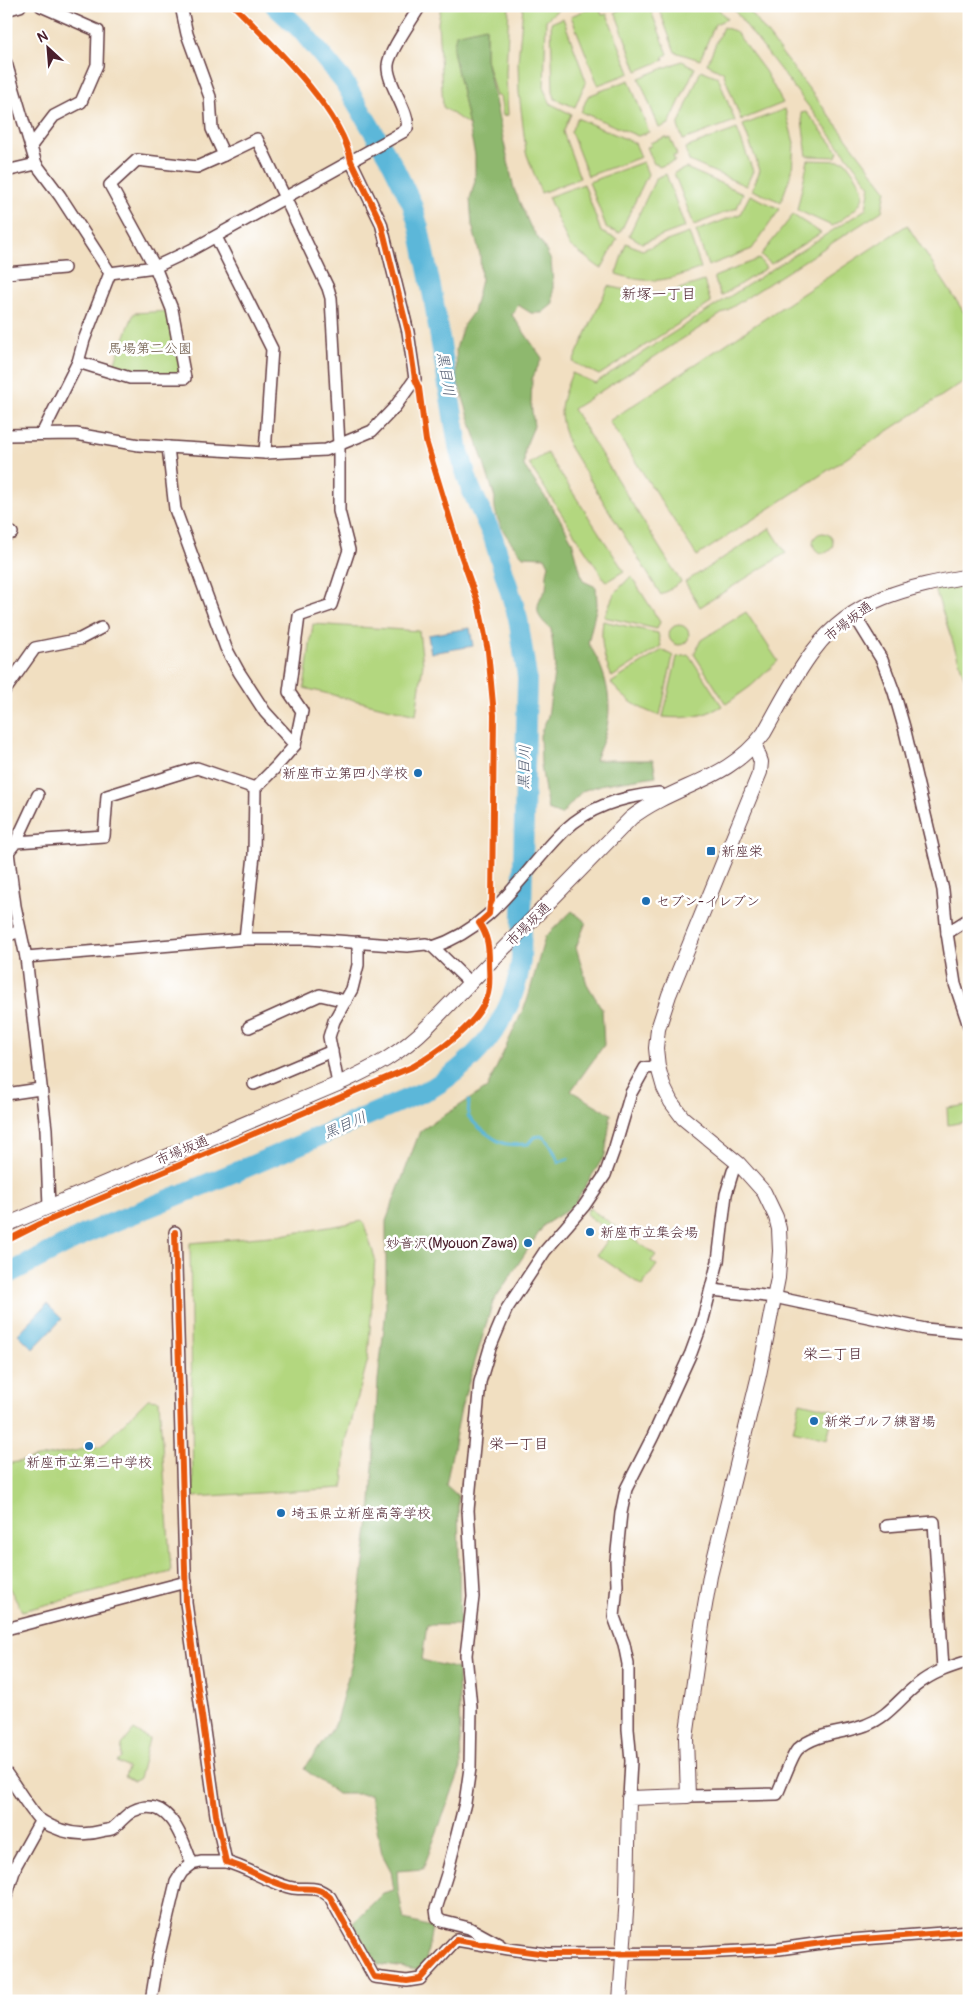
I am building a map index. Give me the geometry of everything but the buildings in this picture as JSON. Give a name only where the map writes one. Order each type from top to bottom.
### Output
[{"type":"street","points":[[6,10],[20,6]]},
{"type":"street","points":[[31,146],[54,116],[80,102],[97,64],[98,31],[41,6]]},
{"type":"street","points":[[181,6],[187,34],[210,97],[212,129],[224,155]]},
{"type":"street","points":[[110,273],[155,267],[285,199],[403,132],[407,128],[407,120],[393,85],[388,66],[392,54],[420,6]]},
{"type":"street","points":[[6,63],[11,103],[31,146],[36,164],[60,196],[110,273]]},
{"type":"street","points":[[78,362],[130,378],[185,378],[172,309],[155,267],[110,185],[137,160],[197,167],[257,139],[330,293],[339,445],[339,511],[349,550],[331,604],[299,616],[289,692],[302,711],[295,745],[276,768],[255,788],[254,855],[245,939]]},
{"type":"street","points":[[6,435],[76,434],[139,445],[265,453],[326,450],[372,431],[395,407],[416,379],[408,332],[381,223],[354,160]]},
{"type":"street","points":[[6,171],[36,164]]},
{"type":"street","points":[[216,236],[272,349],[265,453]]},
{"type":"street","points":[[6,273],[64,268]]},
{"type":"street","points":[[42,434],[78,362],[84,340],[110,273]]},
{"type":"street","points":[[168,447],[175,509],[226,648],[238,672],[265,712],[295,745]]},
{"type":"street","name":"市場坂通","points":[[6,1225],[338,1084],[385,1061],[410,1044],[626,823],[643,809],[664,797],[723,770],[740,759],[755,745],[814,649],[853,613],[873,601],[898,591],[969,576]]},
{"type":"street","points":[[853,613],[882,660],[894,692],[916,771],[943,890],[946,933],[955,984],[969,1026]]},
{"type":"street","points":[[7,685],[35,648],[80,639],[100,628]]},
{"type":"street","points":[[688,1796],[686,1738],[710,1576],[759,1376],[778,1278],[780,1251],[779,1229],[776,1217],[764,1192],[739,1164],[683,1118],[668,1095],[658,1067],[656,1048],[658,1029],[663,1013],[760,772],[761,762],[755,745]]},
{"type":"street","points":[[9,847],[104,836],[107,796],[197,768],[255,788]]},
{"type":"street","points":[[433,947],[453,940],[494,910],[566,829],[595,810],[634,795],[659,793],[664,797]]},
{"type":"street","points":[[38,795],[9,847],[20,931],[26,958],[46,1129],[49,1207]]},
{"type":"street","points":[[946,933],[969,918]]},
{"type":"street","points":[[6,936],[20,931]]},
{"type":"street","points":[[26,958],[245,939],[309,939],[407,946],[426,944],[433,947],[474,978]]},
{"type":"street","points":[[338,1084],[329,1037],[334,1021],[352,989],[358,965],[358,942]]},
{"type":"street","points":[[249,1027],[320,995],[346,1001]]},
{"type":"street","points":[[254,1084],[332,1051]]},
{"type":"street","points":[[509,1949],[469,1928],[441,1921],[437,1917],[436,1909],[465,1803],[470,1768],[471,1707],[466,1655],[472,1597],[468,1510],[476,1405],[480,1382],[490,1348],[506,1310],[544,1251],[596,1190],[605,1175],[631,1093],[645,1068],[658,1067]]},
{"type":"street","points":[[6,1094],[40,1089]]},
{"type":"street","points":[[620,2001],[624,1953],[631,1761],[628,1730],[628,1664],[624,1644],[614,1617],[617,1585],[616,1560],[621,1513],[626,1489],[653,1436],[691,1353],[712,1290],[718,1261],[726,1194],[734,1171],[739,1164]]},
{"type":"street","points":[[175,1232],[186,1603],[216,1815],[226,1862]]},
{"type":"street","points":[[712,1290],[774,1297],[925,1329],[969,1333]]},
{"type":"street","points":[[886,1526],[934,1522],[943,1669]]},
{"type":"street","points":[[6,1629],[186,1582]]},
{"type":"street","points":[[629,1798],[777,1794],[796,1750],[821,1736],[866,1725],[880,1718],[915,1686],[943,1669],[969,1660]]},
{"type":"street","points":[[6,1773],[38,1819],[70,1833],[93,1834],[113,1829],[122,1818],[133,1811],[146,1806],[158,1808],[167,1813],[192,1864]]},
{"type":"street","points":[[6,1897],[16,1865],[41,1820]]},
{"type":"street","points":[[151,2001],[158,1958],[176,1882],[182,1872],[192,1864],[201,1862],[226,1862],[242,1866],[292,1887],[321,1889],[330,1897],[374,1977],[407,1981],[420,1979],[456,1940],[547,1954],[702,1953],[779,1949],[836,1942],[969,1931]]},
{"type":"green space","points":[[441,6],[509,6],[506,74],[508,115],[503,116],[500,96],[496,96],[486,59],[486,28],[453,50],[469,125],[443,107],[438,23]]},
{"type":"green space","points":[[523,6],[558,6],[559,9],[546,20],[544,90],[551,104],[571,114],[563,132],[580,178],[541,193],[526,152],[519,92],[518,62]]},
{"type":"green space","points":[[599,6],[602,15],[607,14],[630,73],[598,85],[571,16]]},
{"type":"green space","points":[[618,6],[649,6],[668,54],[663,57],[664,60],[637,71],[615,12],[619,10]]},
{"type":"green space","points":[[658,6],[716,6],[727,19],[715,24],[700,60],[675,52]]},
{"type":"green space","points":[[731,6],[746,6],[886,190],[882,211],[573,409],[681,582],[661,595],[569,446],[561,409],[564,393],[572,373],[595,383],[866,209],[870,186]]},
{"type":"green space","points":[[563,18],[586,81],[575,107],[555,99],[553,91],[551,23]]},
{"type":"green space","points":[[486,27],[486,59],[514,189],[530,226],[551,261],[553,282],[553,304],[542,313],[531,313],[518,305],[512,315],[542,358],[532,379],[531,404],[534,426],[525,448],[524,466],[560,519],[572,541],[583,581],[596,587],[597,605],[588,643],[603,674],[609,708],[605,735],[595,760],[653,760],[656,776],[604,784],[582,791],[561,815],[548,810],[541,765],[540,735],[548,716],[555,666],[551,629],[538,613],[538,604],[546,589],[549,565],[545,557],[523,556],[507,537],[499,522],[496,514],[495,498],[457,379],[456,349],[463,326],[473,312],[481,280],[480,255],[472,225],[470,199],[475,181],[475,155],[453,50],[456,34]]},
{"type":"green space","points":[[723,27],[735,31],[765,71],[783,103],[741,120],[723,72],[707,64]]},
{"type":"green space","points":[[682,61],[695,68],[669,124],[659,128],[639,78]]},
{"type":"green space","points":[[701,70],[718,77],[735,121],[683,140],[678,126]]},
{"type":"green space","points":[[629,80],[649,132],[638,136],[581,112],[588,96]]},
{"type":"green space","points":[[785,109],[794,143],[792,171],[781,202],[752,190],[760,170],[743,125]]},
{"type":"green space","points":[[806,112],[838,151],[836,157],[807,156],[801,113]]},
{"type":"green space","points":[[577,118],[635,143],[641,157],[588,176],[571,132]]},
{"type":"green space","points":[[737,129],[753,171],[746,186],[689,161],[685,148]]},
{"type":"green space","points":[[666,137],[667,139],[670,138],[677,155],[673,156],[675,161],[659,167],[657,163],[654,164],[647,147],[651,146],[650,143]]},
{"type":"green space","points":[[808,160],[845,161],[860,183],[863,191],[859,204],[853,211],[832,226],[797,210]]},
{"type":"green space","points":[[643,162],[648,174],[620,233],[607,229],[589,182]]},
{"type":"green space","points":[[686,168],[743,193],[737,208],[694,225],[674,173]]},
{"type":"green space","points":[[666,174],[685,227],[642,243],[629,235],[656,178]]},
{"type":"green space","points":[[584,184],[601,232],[617,239],[602,268],[569,245],[548,197]]},
{"type":"green space","points":[[750,195],[780,209],[752,249],[708,266],[696,231],[740,214]]},
{"type":"green space","points":[[793,215],[821,233],[771,264],[761,255]]},
{"type":"green space","points":[[907,225],[969,320],[969,378],[697,556],[609,421]]},
{"type":"green space","points":[[689,233],[701,268],[668,279],[659,280],[639,280],[616,274],[626,243],[642,250]]},
{"type":"green space","points":[[759,259],[766,268],[721,296],[714,277]]},
{"type":"green space","points":[[704,281],[711,303],[599,375],[573,362],[608,286],[639,293],[667,293]]},
{"type":"green space","name":"馬場第二公園","points":[[169,311],[182,375],[130,374],[112,369],[134,313]]},
{"type":"green space","points":[[547,453],[624,571],[606,582],[529,464]]},
{"type":"green space","points":[[770,528],[786,553],[700,607],[685,582]]},
{"type":"green space","points":[[823,533],[830,536],[833,543],[830,550],[823,553],[816,550],[813,543],[816,536]]},
{"type":"green space","points":[[631,576],[660,622],[657,629],[604,617],[614,594]]},
{"type":"green space","points":[[969,579],[969,691],[934,586]]},
{"type":"green space","points":[[746,612],[778,661],[751,686],[726,704],[694,654],[701,640]]},
{"type":"green space","points":[[603,621],[658,633],[661,646],[612,677],[603,649]]},
{"type":"green space","points":[[313,624],[419,631],[423,664],[416,715],[304,688]]},
{"type":"green space","points":[[675,625],[683,625],[689,631],[689,639],[683,645],[675,645],[669,639],[669,631]]},
{"type":"green space","points":[[662,650],[673,656],[660,716],[632,703],[611,683]]},
{"type":"green space","points":[[689,655],[722,706],[708,713],[694,716],[679,718],[663,717],[677,657]]},
{"type":"green space","points":[[572,911],[586,922],[576,947],[587,984],[602,1009],[604,1045],[571,1091],[611,1114],[605,1155],[572,1207],[544,1225],[493,1302],[461,1408],[446,1485],[458,1496],[460,1625],[427,1625],[422,1660],[458,1669],[461,1768],[423,1869],[397,1871],[398,1889],[404,1920],[432,1927],[426,1961],[418,1970],[378,1964],[352,1924],[383,1893],[394,1890],[391,1871],[382,1854],[370,1794],[338,1794],[304,1769],[335,1725],[352,1662],[371,1503],[378,1380],[386,1310],[386,1221],[420,1131],[487,1088],[527,1001],[545,937]]},
{"type":"green space","points":[[969,1105],[969,1121],[948,1125],[947,1108]]},
{"type":"green space","points":[[589,1208],[656,1255],[651,1261],[657,1265],[642,1286],[597,1255],[612,1234],[586,1214]]},
{"type":"green space","points":[[363,1221],[375,1258],[368,1359],[346,1442],[343,1488],[193,1497],[190,1243],[282,1235]]},
{"type":"green space","points":[[148,1399],[159,1400],[171,1572],[22,1611],[6,1582],[6,1464],[101,1446]]},
{"type":"green space","name":"新栄ゴルフ練習場","points":[[800,1402],[834,1410],[827,1439],[793,1431]]},
{"type":"green space","points":[[134,1730],[149,1739],[139,1779],[133,1781],[125,1776],[128,1768],[117,1762],[121,1758],[122,1745]]},
{"type":"water","points":[[470,628],[473,646],[431,653],[428,635]]},
{"type":"water","points":[[47,1304],[62,1319],[33,1349],[18,1334]]},
{"type":"waterway","name":"黒目川","points":[[6,1275],[89,1232],[432,1088],[465,1064],[492,1034],[511,1000],[517,980],[521,960],[527,677],[518,618],[493,537],[470,487],[459,451],[433,297],[419,228],[412,204],[393,165],[344,82],[301,30],[275,6]]},
{"type":"waterway","name":"黒目川","points":[[451,1077],[455,1082]]},
{"type":"waterway","points":[[469,1101],[468,1116],[481,1129],[502,1143],[528,1144],[534,1137],[541,1136],[550,1144],[559,1162],[568,1159]]},
{"type":"cycle path","points":[[6,1241],[40,1224],[412,1067],[444,1046],[465,1028],[475,1018],[488,993],[488,947],[486,937],[479,923],[489,914],[492,901],[494,715],[488,651],[479,606],[460,552],[426,441],[419,388],[415,379],[408,332],[381,223],[351,161],[345,141],[320,99],[285,58],[234,6]]},
{"type":"cycle path","points":[[175,1232],[186,1603],[216,1815],[226,1862],[285,1886],[317,1889],[325,1893],[330,1897],[374,1977],[407,1981],[420,1979],[456,1940],[547,1954],[702,1953],[779,1949],[836,1941],[969,1931]]},
{"type":"place","name":"新座市立第四小学校","points":[[418,773]]},
{"type":"place","name":"新座栄","points":[[711,851]]},
{"type":"place","name":"セブン-イレブン","points":[[646,901]]},
{"type":"place","name":"新座市立集会場","points":[[590,1232]]},
{"type":"place","name":"妙音沢(Myouon Zawa)","points":[[528,1243]]},
{"type":"place","name":"新栄ゴルフ練習場","points":[[814,1421]]},
{"type":"place","name":"新座市立第三中学校","points":[[89,1446]]},
{"type":"place","name":"埼玉県立新座高等学校","points":[[281,1513]]},
{"type":"district","name":"新塚一丁目","points":[[659,294]]},
{"type":"district","name":"栄二丁目","points":[[833,1354]]},
{"type":"district","name":"栄一丁目","points":[[519,1444]]}]
